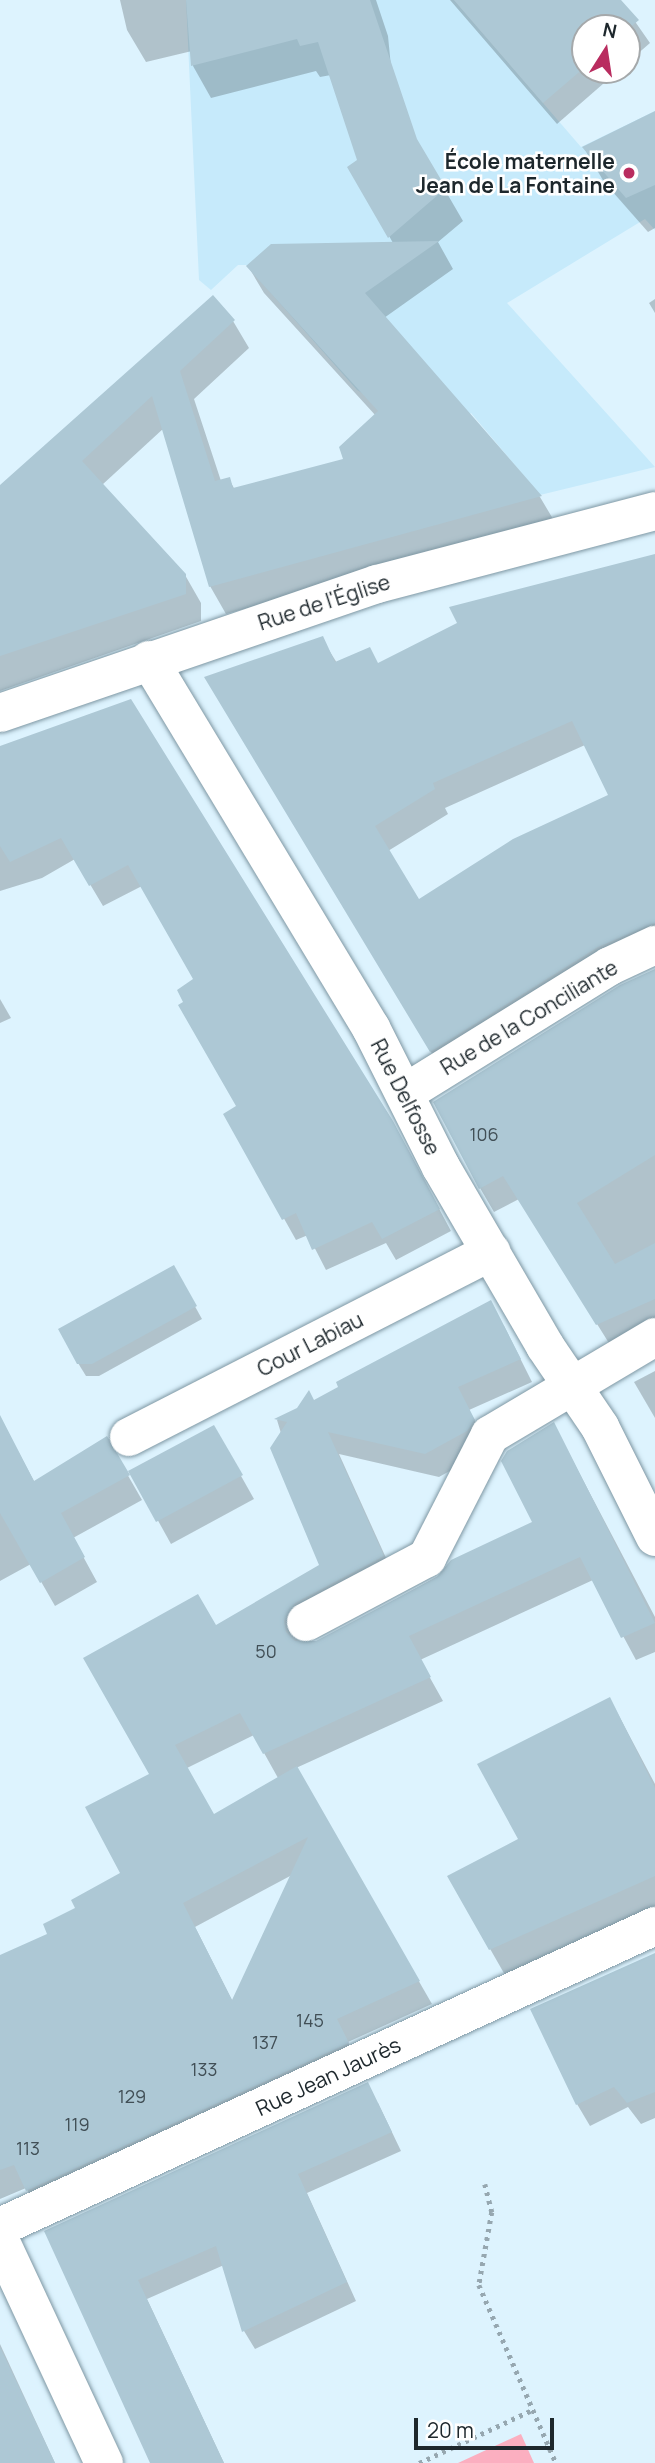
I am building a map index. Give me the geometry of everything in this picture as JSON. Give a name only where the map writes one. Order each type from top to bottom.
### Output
[{"type":"street","name":"Rue de l'Église","points":[[0,713],[377,584],[655,511]]},
{"type":"street","name":"Rue Delfosse","points":[[149,660],[371,1028],[491,1252],[600,1427],[655,1537]]},
{"type":"street","name":"Rue de la Conciliante","points":[[405,1093],[610,966],[655,945]]},
{"type":"street","name":"Cour Labiau","points":[[129,1437],[491,1252]]},
{"type":"street","points":[[306,1622],[427,1559],[490,1435],[655,1337]]},
{"type":"street","name":"Rue Jean Jaurès","points":[[0,2227],[655,1926]]},
{"type":"street","points":[[0,2240],[104,2463]]},
{"type":"path","points":[[485,2184],[492,2212],[479,2285],[556,2463]]},
{"type":"path","points":[[419,2463],[532,2410]]},
{"type":"shaded area","points":[[186,0],[454,0],[581,147],[655,111],[655,230],[645,219],[507,303],[655,467],[540,495],[471,413],[442,438],[357,390],[246,265],[238,265],[211,290],[199,280]]},
{"type":"shaded area","points":[[521,2434],[534,2463],[458,2463]]},
{"type":"building","points":[[186,0],[370,0],[417,139],[446,188],[388,238],[347,167],[357,160],[318,42],[300,46],[297,39],[191,66]]},
{"type":"building","points":[[454,0],[621,0],[634,14],[571,14],[571,79],[543,103]]},
{"type":"building","name":"École maternelle Jean de La Fontaine","points":[[655,111],[655,185],[626,198],[582,147]]},
{"type":"building","points":[[439,241],[365,293],[542,496],[209,587],[152,396],[82,461],[186,574],[186,594],[0,656],[0,485],[213,295],[235,320],[180,371],[215,481],[230,477],[233,488],[343,459],[339,447],[378,411],[246,266],[271,244]]},
{"type":"building","points":[[655,554],[655,923],[598,947],[430,1052],[204,677],[323,636],[335,662],[370,647],[378,663],[457,623],[449,607]],"holes":[[[572,721],[608,795],[513,839],[419,899],[375,826],[435,789],[433,783]]]},
{"type":"building","points":[[131,699],[393,1121],[440,1209],[382,1239],[372,1222],[312,1250],[296,1213],[282,1220],[223,1114],[236,1106],[178,1005],[183,1002],[177,990],[193,979],[128,865],[89,886],[61,838],[10,862],[0,846],[0,746]]},
{"type":"building","points":[[655,969],[655,1155],[577,1203],[615,1264],[655,1243],[655,1299],[596,1325],[503,1176],[479,1189],[433,1102],[620,985]]},
{"type":"building","points":[[174,1265],[197,1306],[92,1364],[77,1364],[58,1329]]},
{"type":"building","points":[[491,1300],[521,1359],[458,1387],[475,1420],[467,1431],[425,1454],[328,1432],[384,1556],[295,1603],[284,1621],[286,1632],[295,1641],[316,1641],[437,1577],[451,1560],[532,1522],[501,1461],[507,1451],[554,1422],[655,1623],[621,1638],[580,1557],[409,1636],[431,1677],[263,1754],[240,1713],[175,1745],[214,1814],[297,1766],[420,1981],[337,2019],[349,2043],[26,2191],[14,2165],[0,2170],[0,1955],[47,1934],[43,1924],[75,1908],[71,1900],[120,1873],[85,1807],[149,1774],[83,1658],[198,1594],[216,1625],[319,1565],[270,1448],[287,1422],[274,1419],[297,1408],[309,1390],[314,1400],[338,1387],[336,1382]],"holes":[[[308,1837],[232,2000],[183,1903]]]},
{"type":"building","points":[[0,1415],[34,1481],[107,1436],[130,1475],[61,1513],[85,1557],[40,1583],[0,1513]]},
{"type":"building","points":[[214,1425],[243,1475],[156,1522],[128,1471]]},
{"type":"building","points":[[610,1697],[655,1788],[655,1876],[489,1950],[447,1876],[518,1839],[477,1764]]},
{"type":"building","points":[[655,1953],[655,2092],[627,2103],[614,2087],[576,2105],[530,2009]]},
{"type":"building","points":[[368,2082],[392,2132],[298,2174],[347,2282],[242,2332],[216,2246],[138,2280],[224,2463],[150,2463],[44,2231]]},
{"type":"building","points":[[0,2347],[55,2463],[0,2463]]},
{"type":"place","name":"École maternelle Jean de La Fontaine","points":[[629,173]]}]
